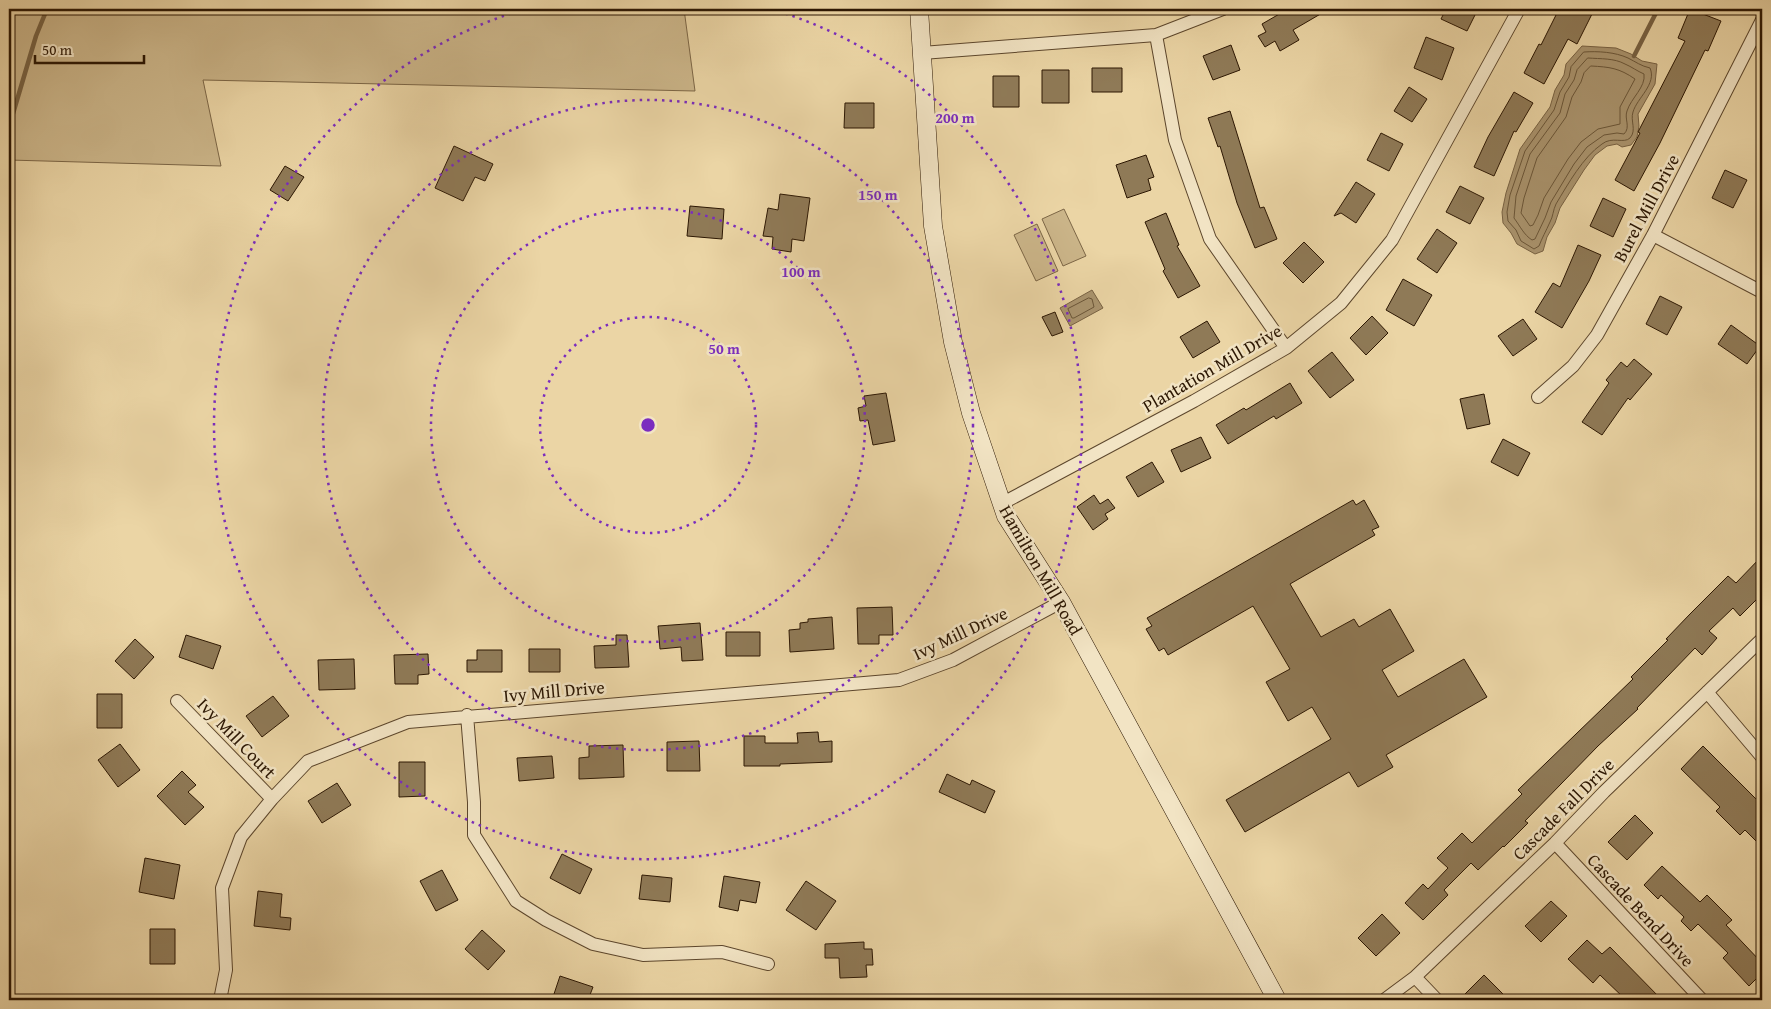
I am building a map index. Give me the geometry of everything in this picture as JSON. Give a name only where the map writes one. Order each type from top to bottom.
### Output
[{"type":"main road","name":"Hamilton Mill Road","points":[[919,9],[933,226],[953,342],[971,413],[1001,504],[1006,516],[1061,602],[1277,1000]]},
{"type":"street","points":[[922,53],[1156,35],[1223,9]]},
{"type":"street","name":"Plantation Mill Drive","points":[[1001,504],[1194,401],[1286,348],[1342,303],[1392,240],[1520,9]]},
{"type":"street","name":"Burel Mill Drive","points":[[1538,397],[1573,366],[1597,335],[1653,236],[1759,36],[1762,20]]},
{"type":"street","points":[[1156,35],[1175,140],[1210,239],[1286,348]]},
{"type":"street","points":[[1653,236],[1762,292]]},
{"type":"street","name":"Ivy Mill Drive","points":[[220,1000],[226,970],[222,888],[241,837],[272,799],[308,761],[408,722],[899,680],[952,660],[1061,602]]},
{"type":"street","name":"Cascade Fall Drive","points":[[1384,1000],[1415,977],[1555,843],[1604,792],[1762,639]]},
{"type":"street","points":[[1707,692],[1762,758]]},
{"type":"street","name":"Ivy Mill Court","points":[[177,701],[272,799]]},
{"type":"street","points":[[467,716],[474,802],[474,835],[516,901],[546,920],[593,944],[643,955],[722,952],[768,964]]},
{"type":"street","name":"Cascade Bend Drive","points":[[1555,843],[1702,1000]]},
{"type":"street","points":[[1415,977],[1437,1000]]},
{"type":"shaded area","points":[[9,9],[684,9],[695,91],[203,80],[221,166],[9,160]]},
{"type":"shaded area","points":[[1064,209],[1086,256],[1063,266],[1042,219]]},
{"type":"shaded area","points":[[1037,224],[1058,271],[1036,281],[1014,235]]},
{"type":"water","points":[[1582,46],[1616,48],[1642,61],[1657,64],[1655,84],[1638,114],[1639,126],[1637,137],[1631,145],[1622,147],[1617,144],[1607,146],[1595,155],[1560,208],[1543,251],[1535,254],[1517,244],[1503,223],[1502,212],[1506,193],[1520,149],[1550,107],[1555,90],[1564,75],[1566,64]]},
{"type":"water","points":[[1092,290],[1103,308],[1070,326],[1060,308]]},
{"type":"building","points":[[1288,9],[1329,9],[1293,30],[1299,40],[1280,51],[1275,41],[1265,47],[1258,36],[1266,32],[1262,24]]},
{"type":"building","points":[[1446,9],[1478,9],[1467,31],[1441,19]]},
{"type":"building","points":[[1559,9],[1582,9],[1592,14],[1577,44],[1568,39],[1544,84],[1524,73]]},
{"type":"building","points":[[1690,9],[1721,21],[1708,51],[1705,50],[1660,143],[1634,191],[1615,180],[1685,41],[1678,38]]},
{"type":"building","points":[[1426,37],[1454,48],[1442,80],[1414,68]]},
{"type":"building","points":[[1231,45],[1240,70],[1213,80],[1203,56]]},
{"type":"building","points":[[1092,68],[1122,68],[1122,92],[1092,92]]},
{"type":"building","points":[[1042,70],[1069,70],[1069,103],[1042,103]]},
{"type":"building","points":[[993,76],[1019,76],[1019,107],[993,107]]},
{"type":"building","points":[[1409,87],[1427,99],[1412,122],[1394,111]]},
{"type":"building","points":[[1514,92],[1533,103],[1516,132],[1514,131],[1494,176],[1474,167],[1488,137]]},
{"type":"building","points":[[845,103],[874,103],[874,128],[844,128]]},
{"type":"building","points":[[1230,111],[1260,208],[1264,207],[1277,239],[1255,248],[1237,203],[1220,146],[1218,147],[1208,118]]},
{"type":"building","points":[[1381,133],[1403,144],[1389,171],[1367,160]]},
{"type":"building","points":[[454,146],[493,164],[485,181],[475,177],[463,201],[435,188]]},
{"type":"building","points":[[1146,155],[1154,177],[1148,179],[1151,190],[1127,198],[1116,165]]},
{"type":"building","points":[[285,166],[304,177],[288,201],[270,190]]},
{"type":"building","points":[[1725,170],[1747,180],[1733,208],[1712,198]]},
{"type":"building","points":[[1356,182],[1375,194],[1356,223],[1341,213],[1334,216]]},
{"type":"building","points":[[1460,186],[1484,198],[1470,224],[1446,212]]},
{"type":"building","points":[[780,194],[810,198],[804,241],[792,239],[791,252],[772,249],[773,237],[763,236],[768,208],[778,210]]},
{"type":"building","points":[[1603,198],[1626,209],[1613,237],[1590,226]]},
{"type":"building","points":[[690,206],[724,209],[722,239],[687,236]]},
{"type":"building","points":[[1166,213],[1179,245],[1177,246],[1200,286],[1178,298],[1163,271],[1165,269],[1145,222]]},
{"type":"building","points":[[1437,229],[1457,243],[1437,273],[1417,259]]},
{"type":"building","points":[[1304,242],[1324,262],[1303,283],[1283,263]]},
{"type":"building","points":[[1578,245],[1601,255],[1589,281],[1562,328],[1535,312],[1553,283],[1560,287]]},
{"type":"building","points":[[1403,279],[1432,295],[1414,326],[1386,310]]},
{"type":"building","points":[[1660,296],[1682,307],[1667,335],[1646,324]]},
{"type":"building","points":[[1055,312],[1063,332],[1052,336],[1042,317]]},
{"type":"building","points":[[1372,316],[1388,333],[1366,355],[1350,338]]},
{"type":"building","points":[[1523,319],[1537,339],[1513,356],[1498,336]]},
{"type":"building","points":[[1207,321],[1220,342],[1193,358],[1180,337]]},
{"type":"building","points":[[1731,325],[1760,346],[1747,364],[1718,344]]},
{"type":"building","points":[[1332,352],[1354,380],[1330,398],[1308,371]]},
{"type":"building","points":[[1634,359],[1652,374],[1630,400],[1628,398],[1602,435],[1582,422],[1609,383],[1606,380],[1621,362],[1627,367]]},
{"type":"building","points":[[1290,383],[1302,403],[1276,419],[1274,416],[1228,444],[1216,425],[1244,408],[1246,410]]},
{"type":"building","points":[[886,393],[895,441],[873,445],[868,420],[860,421],[858,408],[866,406],[864,396]]},
{"type":"building","points":[[1484,394],[1490,424],[1467,429],[1460,399]]},
{"type":"building","points":[[1201,437],[1211,458],[1181,472],[1171,450]]},
{"type":"building","points":[[1503,439],[1530,453],[1518,476],[1491,462]]},
{"type":"building","points":[[1152,462],[1164,482],[1138,497],[1126,477]]},
{"type":"building","points":[[1094,495],[1100,504],[1108,499],[1115,508],[1105,514],[1108,519],[1093,530],[1077,507]]},
{"type":"building","points":[[1353,500],[1356,505],[1364,500],[1379,527],[1372,530],[1375,535],[1290,584],[1321,637],[1354,619],[1359,627],[1390,609],[1414,651],[1382,670],[1398,697],[1464,659],[1487,697],[1386,755],[1393,767],[1358,787],[1349,772],[1245,832],[1226,800],[1331,739],[1312,707],[1288,721],[1266,682],[1290,669],[1253,606],[1168,655],[1164,648],[1159,651],[1146,629],[1152,626],[1147,618]]},
{"type":"building","points":[[1762,556],[1762,594],[1740,616],[1733,608],[1709,631],[1717,638],[1702,655],[1695,648],[1638,709],[1598,746],[1525,821],[1528,823],[1504,847],[1478,870],[1471,863],[1444,890],[1448,895],[1423,920],[1405,903],[1423,884],[1428,889],[1448,868],[1437,858],[1462,833],[1472,843],[1522,794],[1518,790],[1633,679],[1631,677],[1668,640],[1666,639],[1728,576],[1736,583]]},
{"type":"building","points":[[892,607],[893,635],[879,635],[879,644],[858,644],[857,608]]},
{"type":"building","points":[[832,617],[834,649],[790,652],[789,630],[800,629],[800,623],[808,622],[808,619]]},
{"type":"building","points":[[700,623],[703,660],[682,661],[681,647],[660,649],[658,626]]},
{"type":"building","points":[[726,632],[760,632],[760,656],[726,656]]},
{"type":"building","points":[[186,635],[221,646],[213,669],[179,657]]},
{"type":"building","points":[[616,635],[627,635],[629,667],[595,668],[594,646],[616,645]]},
{"type":"building","points":[[135,639],[154,657],[134,679],[115,661]]},
{"type":"building","points":[[529,649],[560,649],[560,672],[529,672]]},
{"type":"building","points":[[477,650],[502,650],[502,672],[467,672],[467,660],[477,660]]},
{"type":"building","points":[[428,654],[429,674],[418,675],[418,684],[395,684],[394,655]]},
{"type":"building","points":[[354,659],[355,689],[319,690],[318,660]]},
{"type":"building","points":[[97,694],[122,694],[122,728],[97,728]]},
{"type":"building","points":[[273,696],[289,716],[262,737],[246,716]]},
{"type":"building","points":[[818,732],[819,742],[832,741],[832,762],[780,764],[780,766],[744,766],[744,736],[765,736],[765,743],[798,743],[797,733]]},
{"type":"building","points":[[699,741],[700,771],[667,771],[667,742]]},
{"type":"building","points":[[120,744],[140,770],[118,787],[98,760]]},
{"type":"building","points":[[623,745],[624,777],[579,779],[579,758],[589,757],[589,746]]},
{"type":"building","points":[[1703,746],[1762,805],[1762,847],[1745,830],[1740,835],[1716,811],[1720,807],[1681,769]]},
{"type":"building","points":[[552,756],[554,778],[519,781],[517,758]]},
{"type":"building","points":[[399,762],[425,762],[425,796],[399,797]]},
{"type":"building","points":[[182,771],[196,785],[188,792],[204,807],[185,825],[157,796]]},
{"type":"building","points":[[947,774],[970,785],[972,780],[995,791],[985,813],[939,792]]},
{"type":"building","points":[[337,783],[351,805],[322,823],[308,801]]},
{"type":"building","points":[[1635,815],[1653,833],[1627,860],[1608,842]]},
{"type":"building","points":[[562,854],[592,869],[580,894],[550,878]]},
{"type":"building","points":[[145,858],[180,865],[174,899],[139,892]]},
{"type":"building","points":[[1662,866],[1700,902],[1707,895],[1732,920],[1726,925],[1762,963],[1762,973],[1749,986],[1723,958],[1728,953],[1698,924],[1691,931],[1681,921],[1684,917],[1661,895],[1658,899],[1644,885]]},
{"type":"building","points":[[442,870],[458,900],[436,911],[420,881]]},
{"type":"building","points":[[642,875],[672,878],[670,902],[639,899]]},
{"type":"building","points":[[724,876],[760,882],[756,903],[740,900],[738,911],[719,907]]},
{"type":"building","points":[[806,881],[836,901],[816,930],[786,910]]},
{"type":"building","points":[[258,891],[282,894],[280,917],[291,918],[290,930],[254,926]]},
{"type":"building","points":[[1551,901],[1567,916],[1541,942],[1525,926]]},
{"type":"building","points":[[1382,914],[1400,933],[1376,956],[1358,938]]},
{"type":"building","points":[[150,929],[175,929],[175,964],[150,964]]},
{"type":"building","points":[[482,930],[505,951],[488,970],[465,949]]},
{"type":"building","points":[[1587,940],[1602,954],[1610,947],[1662,1000],[1626,1000],[1600,975],[1593,983],[1568,959]]},
{"type":"building","points":[[864,942],[864,949],[872,949],[873,965],[866,965],[867,977],[840,978],[839,958],[825,958],[825,944]]},
{"type":"building","points":[[1484,975],[1509,1000],[1472,1000],[1465,994]]},
{"type":"building","points":[[560,976],[593,987],[588,1000],[564,1000],[553,997]]},
{"type":"waterway","points":[[9,127],[36,36],[47,9]]},
{"type":"waterway","points":[[1634,56],[1658,9]]}]
